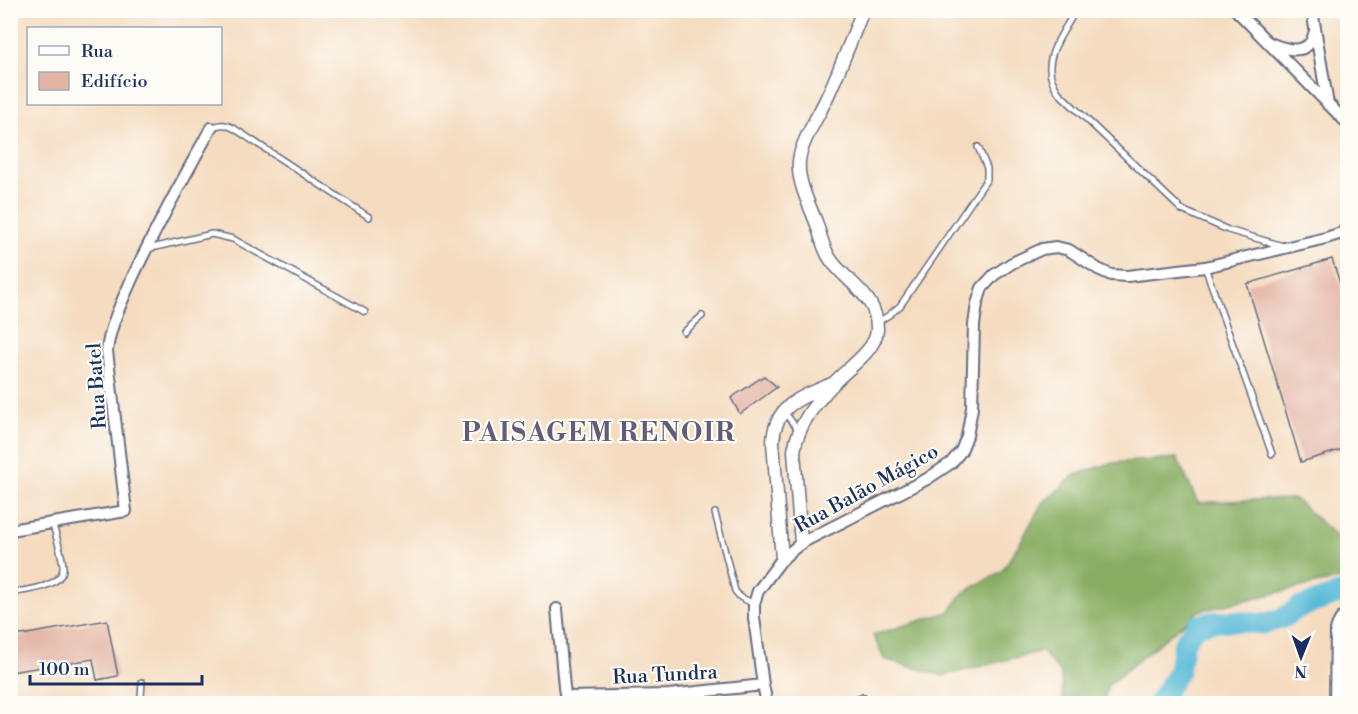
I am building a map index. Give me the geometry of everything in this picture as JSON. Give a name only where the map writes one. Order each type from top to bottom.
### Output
[{"type":"street","points":[[801,543],[794,451],[796,439],[806,417],[833,383],[873,343],[877,333],[877,323],[869,300],[833,263],[826,252],[799,172],[802,148],[829,93],[863,10]]},
{"type":"street","points":[[1236,10],[1347,124]]},
{"type":"street","points":[[1312,10],[1328,105]]},
{"type":"street","points":[[1266,41],[1279,48],[1300,49],[1309,44],[1316,30]]},
{"type":"street","name":"Rua Batel","points":[[10,530],[126,511],[107,351],[109,334],[146,249],[211,128]]},
{"type":"street","name":"Rua Balão Mágico","points":[[754,604],[758,591],[782,559],[801,543],[927,479],[951,463],[961,451],[967,436],[972,408],[974,325],[977,304],[982,288],[993,275],[1012,263],[1042,249],[1056,247],[1069,250],[1111,275],[1127,276],[1205,267],[1347,231]]},
{"type":"street","points":[[782,559],[773,442],[777,420],[794,401],[833,383]]},
{"type":"street","points":[[754,604],[754,618],[767,704]]},
{"type":"street","name":"Rua Tundra","points":[[557,609],[564,687],[565,694],[569,697],[669,695],[763,685]]},
{"type":"street","points":[[1335,704],[1336,630],[1338,622],[1347,612]]},
{"type":"street","points":[[848,704],[862,700]]},
{"type":"lane","points":[[1076,10],[1054,49],[1050,64],[1051,79],[1059,93],[1182,210],[1228,230],[1288,247]]},
{"type":"lane","points":[[211,128],[219,124],[226,124],[235,129],[369,217]]},
{"type":"lane","points":[[877,323],[900,306],[987,179],[987,168],[978,147]]},
{"type":"lane","points":[[146,249],[212,234],[233,239],[365,312]]},
{"type":"lane","points":[[1205,267],[1272,454]]},
{"type":"lane","points":[[684,332],[702,316]]},
{"type":"lane","points":[[784,410],[799,431]]},
{"type":"lane","points":[[715,513],[735,591],[740,597],[754,604]]},
{"type":"lane","points":[[10,593],[50,585],[58,579],[63,569],[52,523]]},
{"type":"lane","points":[[142,682],[141,698],[144,704]]},
{"type":"green space","points":[[1177,458],[1198,503],[1295,499],[1347,546],[1347,578],[1199,611],[1108,685],[1103,703],[1063,703],[1061,674],[1042,651],[943,676],[884,659],[873,635],[949,612],[963,593],[1002,571],[1041,505],[1075,475],[1111,463]]},
{"type":"building","points":[[1332,259],[1347,304],[1347,448],[1301,462],[1247,284]]},
{"type":"building","points":[[764,376],[777,387],[740,414],[731,398]]},
{"type":"building","points":[[107,620],[118,676],[97,680],[93,659],[10,672],[10,637]]},
{"type":"waterway","points":[[1157,704],[1179,671],[1184,642],[1196,626],[1211,622],[1233,621],[1263,624],[1283,618],[1298,608],[1348,591]]},
{"type":"district","name":"PAISAGEM RENOIR","points":[[599,432]]}]
